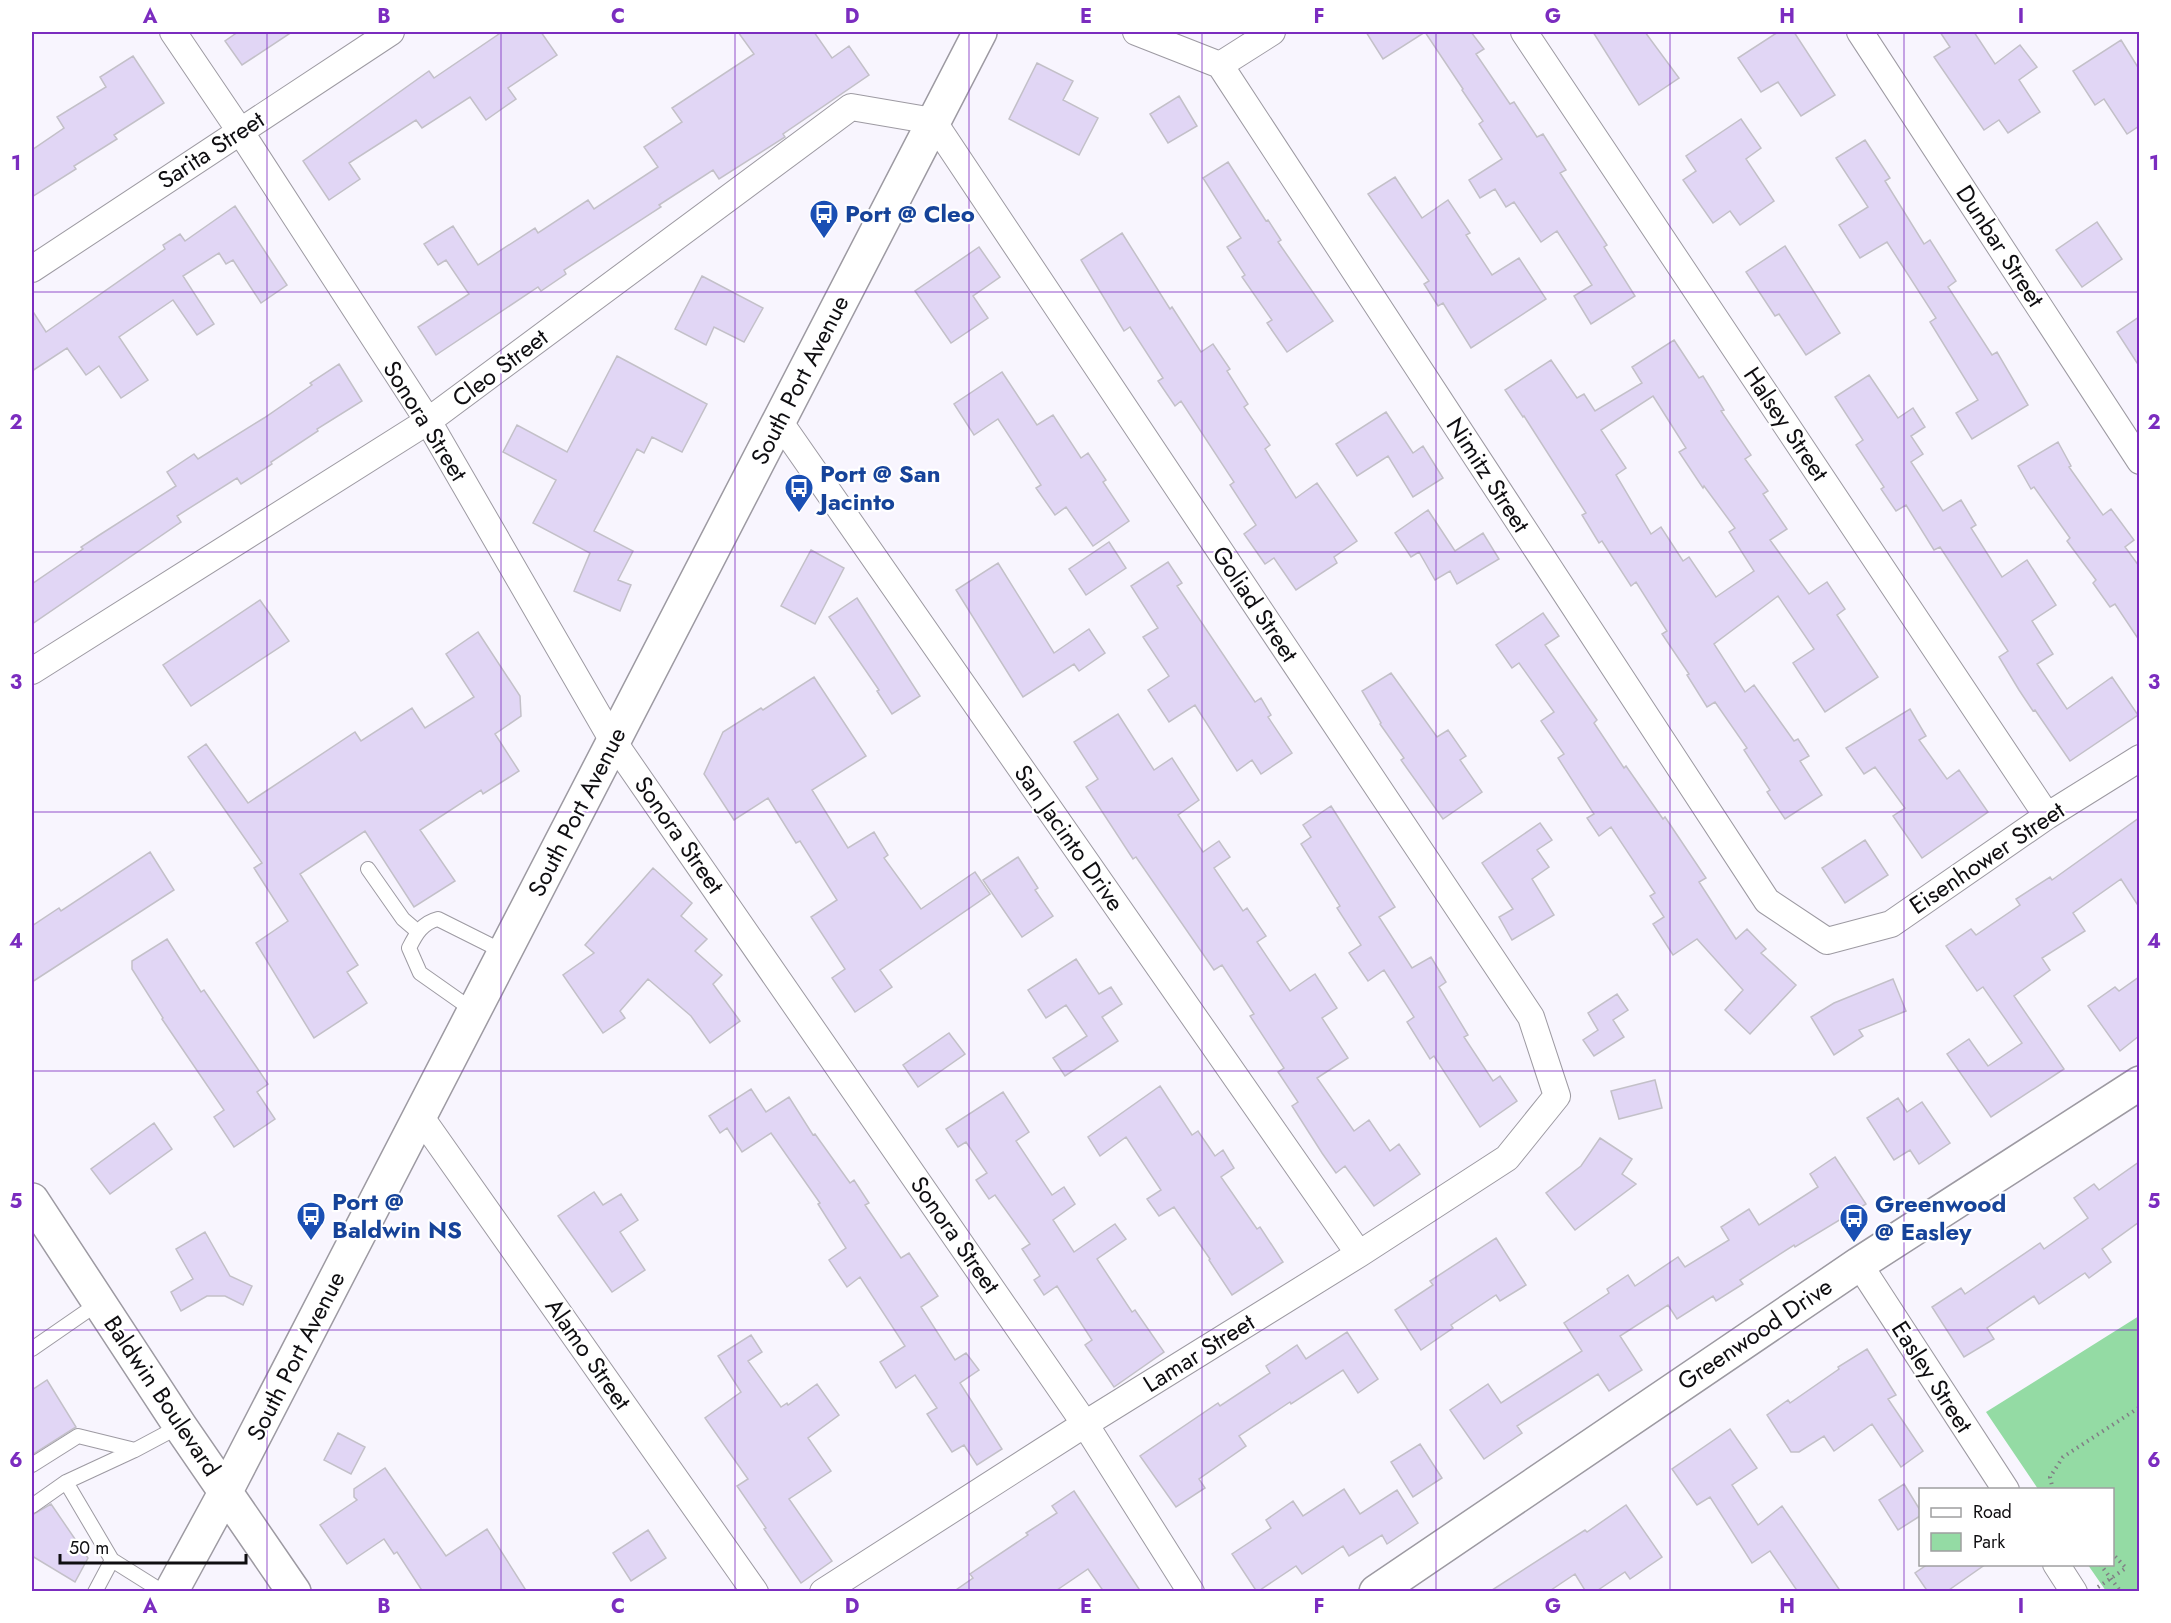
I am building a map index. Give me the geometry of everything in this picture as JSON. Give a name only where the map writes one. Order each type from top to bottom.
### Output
[{"type":"main road","name":"South Port Avenue","points":[[171,1592],[226,1491],[980,32]]},
{"type":"main road","name":"Greenwood Drive","points":[[1376,1592],[1858,1264],[2139,1083]]},
{"type":"main road","name":"Baldwin Boulevard","points":[[32,1200],[180,1426],[294,1592]]},
{"type":"street","name":"Sonora Street","points":[[173,32],[428,421],[614,741],[1085,1424],[1191,1592]]},
{"type":"street","name":"Sarita Street","points":[[32,269],[391,32]]},
{"type":"street","points":[[1136,32],[1220,65],[1272,32]]},
{"type":"street","name":"Halsey Street","points":[[1524,32],[2047,816]]},
{"type":"street","name":"Dunbar Street","points":[[1860,32],[2139,461]]},
{"type":"street","name":"Nimitz Street","points":[[1220,65],[1767,901],[1827,941]]},
{"type":"street","name":"Cleo Street","points":[[32,670],[428,421],[851,107],[933,122]]},
{"type":"street","name":"Goliad Street","points":[[933,122],[1531,1017],[1557,1095]]},
{"type":"street","name":"San Jacinto Drive","points":[[779,421],[1359,1254]]},
{"type":"street","name":"Eisenhower Street","points":[[1827,941],[1891,924],[2047,816],[2139,758]]},
{"type":"street","name":"Lamar Street","points":[[823,1592],[1507,1158],[1557,1095]]},
{"type":"street","name":"Alamo Street","points":[[420,1116],[755,1592]]},
{"type":"street","name":"Easley Street","points":[[1858,1264],[2005,1488]]},
{"type":"lane","points":[[368,869],[403,919],[417,931]]},
{"type":"lane","points":[[474,1011],[420,973],[409,948],[417,931],[429,921],[438,919],[504,952]]},
{"type":"lane","points":[[32,1349],[100,1302]]},
{"type":"lane","points":[[32,1506],[66,1482],[180,1426]]},
{"type":"lane","points":[[32,1465],[78,1436],[135,1450]]},
{"type":"lane","points":[[66,1482],[112,1560],[163,1592]]},
{"type":"lane","points":[[95,1592],[112,1560]]},
{"type":"path","points":[[2053,1488],[2050,1477],[2063,1457],[2139,1407]]},
{"type":"path","points":[[2098,1587],[2126,1568],[2114,1555]]},
{"type":"path","points":[[2102,1566],[2121,1592]]},
{"type":"green space","points":[[2139,1316],[2139,1591],[2106,1591],[2089,1566],[2114,1566],[2114,1488],[2037,1488],[1986,1412]]},
{"type":"building","points":[[238,32],[292,32],[242,65],[225,41]]},
{"type":"building","points":[[502,32],[541,32],[557,55],[508,88],[516,99],[486,120],[470,97],[422,128],[416,120],[349,163],[360,179],[329,200],[303,161],[429,71],[434,78]]},
{"type":"building","points":[[738,32],[814,32],[832,58],[849,46],[869,75],[783,134],[785,137],[719,179],[713,170],[564,270],[566,274],[541,291],[538,287],[436,355],[418,327],[469,294],[446,260],[438,265],[424,244],[453,226],[478,265],[535,228],[538,233],[588,200],[594,209],[658,167],[644,147],[682,122],[672,108],[754,54]]},
{"type":"building","points":[[1366,32],[1425,32],[1383,59]]},
{"type":"building","points":[[1425,32],[1471,32],[1484,49],[1476,54],[1510,104],[1514,102],[1537,137],[1543,134],[1566,170],[1560,173],[1607,245],[1604,247],[1635,296],[1591,324],[1574,296],[1592,285],[1557,231],[1541,242],[1514,202],[1506,207],[1495,189],[1480,198],[1469,180],[1502,159],[1479,124],[1483,121]]},
{"type":"building","points":[[1593,32],[1645,32],[1679,78],[1639,105]]},
{"type":"building","points":[[1778,32],[1794,32],[1835,95],[1801,116],[1778,82],[1761,92],[1738,58]]},
{"type":"building","points":[[1940,32],[1974,32],[1995,64],[2020,45],[2037,67],[2019,80],[2040,112],[2008,133],[1999,120],[1984,130],[1934,57],[1950,47]]},
{"type":"building","points":[[2121,40],[2139,69],[2139,126],[2127,134],[2104,99],[2095,105],[2073,71]]},
{"type":"building","points":[[133,56],[164,103],[114,135],[117,139],[74,166],[76,169],[32,197],[32,150],[64,128],[57,117],[106,87],[100,77]]},
{"type":"building","points":[[1037,63],[1073,81],[1063,100],[1098,118],[1079,155],[1009,119]]},
{"type":"building","points":[[1179,96],[1197,126],[1168,143],[1150,114]]},
{"type":"building","points":[[1741,119],[1761,148],[1746,159],[1774,201],[1740,225],[1730,211],[1713,223],[1683,180],[1696,171],[1686,156]]},
{"type":"building","points":[[1865,140],[1890,178],[1885,181],[1924,244],[1930,240],[1956,281],[1948,287],[1992,355],[1997,352],[2028,405],[1972,439],[1956,413],[1978,400],[1930,322],[1936,318],[1887,242],[1860,258],[1839,225],[1868,207],[1836,158]]},
{"type":"building","points":[[1228,162],[1281,240],[1278,242],[1333,321],[1287,352],[1267,323],[1272,320],[1242,277],[1245,275],[1227,247],[1241,238],[1203,178]]},
{"type":"building","points":[[1395,177],[1422,218],[1448,200],[1470,233],[1466,235],[1492,275],[1519,258],[1546,299],[1471,348],[1443,303],[1438,306],[1424,284],[1429,281],[1368,194]]},
{"type":"building","points":[[235,206],[287,285],[261,303],[233,260],[226,264],[219,253],[183,276],[214,324],[197,335],[173,300],[119,337],[148,380],[121,398],[99,366],[86,375],[67,348],[32,371],[32,310],[46,332],[165,249],[163,245],[180,234],[185,241]]},
{"type":"building","points":[[2097,222],[2122,259],[2082,287],[2056,250]]},
{"type":"building","points":[[1122,233],[1170,309],[1172,307],[1201,352],[1213,344],[1230,369],[1227,371],[1248,404],[1244,407],[1270,445],[1265,449],[1296,498],[1317,483],[1357,541],[1334,557],[1337,563],[1296,590],[1274,558],[1265,564],[1244,534],[1256,525],[1230,485],[1234,482],[1181,401],[1175,406],[1158,381],[1163,378],[1130,327],[1124,331],[1081,260]]},
{"type":"building","points":[[1785,246],[1840,333],[1806,355],[1779,314],[1775,316],[1746,272]]},
{"type":"building","points":[[979,247],[1000,277],[973,296],[988,318],[951,343],[915,291]]},
{"type":"building","points":[[702,276],[763,308],[744,342],[714,327],[706,345],[675,329]]},
{"type":"building","points":[[2139,317],[2139,366],[2117,332]]},
{"type":"building","points":[[1674,340],[1699,378],[1703,376],[1724,410],[1721,411],[1751,455],[1745,459],[1768,491],[1763,494],[1787,529],[1770,540],[1809,594],[1827,582],[1845,609],[1837,615],[1878,677],[1825,712],[1793,663],[1814,649],[1778,596],[1714,644],[1745,692],[1754,685],[1794,741],[1798,739],[1809,756],[1800,761],[1822,795],[1785,819],[1767,792],[1770,790],[1744,750],[1747,748],[1715,702],[1707,707],[1687,675],[1689,674],[1662,634],[1667,631],[1636,582],[1631,586],[1602,541],[1599,543],[1582,515],[1586,513],[1505,390],[1551,360],[1577,398],[1584,394],[1595,411],[1642,383],[1632,367]],"holes":[[[1653,396],[1686,448],[1679,452],[1703,488],[1704,486],[1735,528],[1729,532],[1754,571],[1716,597],[1689,557],[1683,561],[1661,527],[1651,534],[1616,475],[1626,468],[1601,430]]]},
{"type":"building","points":[[617,356],[707,404],[682,452],[652,437],[644,453],[637,449],[594,531],[633,551],[618,580],[631,585],[620,611],[574,591],[590,553],[533,523],[556,480],[503,452],[517,425],[567,452]]},
{"type":"building","points":[[339,364],[362,401],[317,429],[318,431],[241,484],[237,478],[177,516],[181,522],[32,624],[32,584],[83,549],[81,547],[176,486],[167,472],[194,454],[198,459],[264,418]]},
{"type":"building","points":[[1002,372],[1037,425],[1053,415],[1081,458],[1088,453],[1106,480],[1103,482],[1129,521],[1093,546],[1066,507],[1055,515],[1036,488],[1041,485],[998,419],[974,435],[954,404]]},
{"type":"building","points":[[1869,375],[1898,418],[1913,408],[1925,427],[1911,436],[1923,454],[1911,462],[1943,511],[1961,500],[1976,525],[1971,528],[2002,577],[2027,560],[2056,605],[2032,621],[2053,654],[2037,664],[2067,709],[2112,677],[2138,715],[2070,761],[2019,690],[1999,657],[2008,651],[1940,547],[1934,550],[1906,505],[1896,511],[1881,489],[1884,487],[1856,445],[1863,440],[1835,397]]},
{"type":"building","points":[[1386,412],[1413,453],[1423,446],[1443,478],[1413,497],[1388,456],[1357,476],[1336,444]]},
{"type":"building","points":[[2058,442],[2071,466],[2069,467],[2103,515],[2111,509],[2134,540],[2125,547],[2139,566],[2139,640],[2115,604],[2110,607],[2093,583],[2096,580],[2067,541],[2070,538],[2034,487],[2031,489],[2018,466]]},
{"type":"building","points":[[1428,510],[1455,551],[1483,533],[1499,559],[1457,584],[1450,571],[1435,580],[1419,552],[1411,557],[1395,533]]},
{"type":"building","points":[[1109,542],[1126,568],[1086,595],[1069,569]]},
{"type":"building","points":[[811,550],[844,568],[815,624],[781,606]]},
{"type":"building","points":[[1168,562],[1182,583],[1177,586],[1255,702],[1261,698],[1271,715],[1268,717],[1292,753],[1261,774],[1252,760],[1237,771],[1195,705],[1169,722],[1148,690],[1169,676],[1143,637],[1158,628],[1131,586]]},
{"type":"building","points":[[998,563],[1054,653],[1089,629],[1105,653],[1079,671],[1074,664],[1023,697],[956,590]]},
{"type":"building","points":[[857,598],[920,696],[892,714],[877,691],[879,690],[829,617]]},
{"type":"building","points":[[260,600],[289,641],[191,706],[163,665]]},
{"type":"building","points":[[1543,613],[1559,636],[1545,645],[1597,720],[1594,723],[1624,768],[1626,766],[1663,819],[1665,817],[1706,878],[1699,882],[1736,939],[1747,929],[1766,949],[1761,953],[1796,985],[1750,1034],[1725,1010],[1743,990],[1697,939],[1673,955],[1653,924],[1664,917],[1650,896],[1655,893],[1611,827],[1599,836],[1587,818],[1594,814],[1558,758],[1564,754],[1541,721],[1554,712],[1519,663],[1512,668],[1496,645]]},
{"type":"building","points":[[478,632],[520,696],[521,716],[495,734],[519,771],[483,794],[481,790],[420,830],[455,881],[414,907],[365,831],[300,874],[358,965],[347,972],[367,1003],[314,1038],[256,943],[288,921],[254,868],[262,863],[188,757],[206,744],[248,803],[355,732],[361,741],[412,708],[425,728],[474,697],[446,654]]},
{"type":"building","points":[[1391,673],[1437,737],[1448,730],[1466,756],[1460,760],[1482,792],[1443,819],[1401,760],[1404,758],[1380,724],[1362,691]]},
{"type":"building","points":[[814,677],[866,756],[812,790],[848,848],[874,832],[888,855],[884,858],[921,909],[975,872],[990,894],[880,970],[892,987],[855,1012],[832,978],[845,969],[811,917],[837,900],[800,841],[796,843],[768,798],[734,820],[704,774],[723,732],[761,708],[763,710]]},
{"type":"building","points":[[1910,709],[1926,736],[1919,740],[1947,779],[1959,770],[1988,812],[1922,858],[1893,816],[1905,808],[1875,767],[1864,774],[1846,748]]},
{"type":"building","points":[[1118,714],[1154,770],[1172,758],[1199,800],[1178,815],[1203,852],[1219,841],[1230,857],[1214,868],[1243,911],[1247,908],[1266,936],[1257,942],[1290,991],[1315,974],[1337,1008],[1322,1018],[1348,1058],[1317,1078],[1354,1131],[1369,1120],[1390,1151],[1399,1144],[1420,1174],[1374,1206],[1345,1166],[1336,1173],[1322,1153],[1292,1106],[1298,1102],[1278,1072],[1284,1068],[1250,1016],[1254,1014],[1222,965],[1214,970],[1136,857],[1133,859],[1086,787],[1098,779],[1074,742]]},
{"type":"building","points":[[1331,806],[1395,907],[1379,917],[1412,968],[1431,957],[1446,982],[1439,987],[1468,1035],[1464,1037],[1493,1081],[1500,1076],[1517,1101],[1480,1127],[1434,1056],[1430,1059],[1407,1022],[1414,1017],[1384,970],[1368,981],[1349,953],[1361,945],[1337,908],[1340,906],[1301,844],[1311,837],[1303,825]]},
{"type":"building","points":[[2139,818],[2139,907],[2121,879],[2073,913],[2085,931],[2042,958],[2050,970],[2014,996],[2064,1069],[1991,1117],[1947,1054],[1969,1039],[1988,1066],[2022,1043],[1983,987],[1977,991],[1946,946],[1971,929],[1976,935],[2020,905],[2016,899],[2050,877],[2052,880]]},
{"type":"building","points":[[1540,823],[1552,840],[1537,850],[1549,867],[1532,879],[1554,915],[1512,940],[1499,917],[1513,909],[1482,863]]},
{"type":"building","points":[[1865,840],[1888,875],[1845,903],[1822,868]]},
{"type":"building","points":[[150,852],[174,890],[32,982],[32,926],[59,908],[61,911]]},
{"type":"building","points":[[1018,857],[1038,888],[1035,890],[1053,916],[1022,937],[983,880]]},
{"type":"building","points":[[653,868],[692,903],[681,916],[707,939],[695,951],[722,975],[713,984],[740,1021],[710,1043],[691,1016],[648,979],[620,1011],[625,1018],[603,1033],[563,975],[594,953],[585,945]]},
{"type":"building","points":[[167,939],[201,992],[204,990],[268,1084],[257,1092],[275,1119],[234,1147],[214,1117],[224,1110],[162,1019],[132,969],[132,961]]},
{"type":"building","points":[[1076,959],[1099,994],[1111,987],[1122,1004],[1102,1017],[1118,1041],[1065,1076],[1053,1058],[1087,1036],[1066,1005],[1046,1018],[1028,990]]},
{"type":"building","points":[[2139,977],[2139,1036],[2120,1051],[2088,1006],[2115,987],[2119,991]]},
{"type":"building","points":[[1893,979],[1906,1011],[1859,1030],[1863,1036],[1834,1055],[1811,1017],[1834,1003]]},
{"type":"building","points":[[1617,994],[1628,1010],[1613,1020],[1624,1037],[1594,1056],[1583,1040],[1598,1030],[1588,1013]]},
{"type":"building","points":[[949,1033],[965,1054],[918,1087],[903,1065]]},
{"type":"building","points":[[1655,1080],[1662,1108],[1619,1119],[1611,1091]]},
{"type":"building","points":[[1160,1086],[1192,1135],[1198,1131],[1215,1156],[1223,1150],[1234,1168],[1221,1177],[1257,1229],[1260,1227],[1283,1262],[1232,1295],[1174,1207],[1159,1216],[1147,1199],[1161,1190],[1126,1137],[1100,1156],[1088,1137]]},
{"type":"building","points":[[751,1089],[766,1112],[789,1097],[813,1135],[815,1134],[850,1183],[854,1180],[869,1203],[865,1205],[901,1258],[909,1253],[938,1296],[921,1307],[955,1360],[966,1353],[979,1370],[960,1383],[1002,1449],[977,1465],[964,1445],[952,1452],[927,1414],[937,1408],[915,1375],[896,1388],[880,1362],[905,1346],[860,1277],[847,1287],[829,1260],[846,1248],[818,1204],[820,1203],[771,1133],[742,1152],[727,1128],[720,1133],[709,1116]]},
{"type":"building","points":[[1003,1092],[1029,1132],[1016,1141],[1052,1195],[1064,1187],[1075,1204],[1053,1220],[1074,1252],[1115,1224],[1126,1239],[1097,1259],[1132,1312],[1135,1310],[1164,1352],[1114,1387],[1085,1345],[1092,1340],[1057,1286],[1044,1295],[1034,1280],[1040,1276],[1022,1249],[1030,1244],[995,1195],[989,1199],[976,1180],[987,1173],[966,1142],[958,1147],[946,1129]]},
{"type":"building","points":[[1898,1098],[1907,1112],[1922,1102],[1950,1143],[1919,1164],[1910,1150],[1894,1160],[1867,1118]]},
{"type":"building","points":[[154,1123],[172,1149],[110,1194],[91,1169]]},
{"type":"building","points":[[1600,1138],[1632,1159],[1622,1174],[1636,1184],[1575,1230],[1546,1193],[1581,1166]]},
{"type":"building","points":[[1835,1157],[1866,1204],[1795,1247],[1794,1245],[1740,1280],[1743,1284],[1716,1301],[1713,1296],[1677,1319],[1668,1305],[1620,1336],[1642,1370],[1609,1391],[1598,1374],[1517,1426],[1522,1433],[1484,1459],[1450,1410],[1488,1384],[1501,1403],[1582,1351],[1564,1323],[1609,1293],[1607,1289],[1628,1275],[1635,1286],[1678,1257],[1685,1267],[1729,1240],[1721,1227],[1749,1209],[1759,1225],[1818,1187],[1810,1174]]},
{"type":"building","points":[[2139,1162],[2139,1222],[2102,1249],[2111,1262],[2089,1278],[2085,1273],[2039,1304],[2034,1296],[1987,1328],[1994,1339],[1964,1357],[1932,1307],[1961,1288],[1965,1294],[2040,1243],[2044,1249],[2088,1218],[2074,1198],[2094,1184],[2099,1190]]},
{"type":"building","points":[[594,1192],[603,1205],[621,1194],[638,1220],[620,1232],[645,1270],[612,1292],[558,1216]]},
{"type":"building","points":[[205,1232],[230,1276],[252,1286],[243,1305],[225,1296],[207,1296],[181,1311],[171,1292],[193,1279],[176,1249]]},
{"type":"building","points":[[1496,1238],[1526,1285],[1500,1301],[1496,1295],[1451,1325],[1453,1328],[1421,1350],[1395,1310],[1433,1285],[1430,1281]]},
{"type":"building","points":[[1347,1332],[1378,1379],[1358,1393],[1343,1370],[1291,1404],[1290,1402],[1239,1436],[1246,1446],[1199,1479],[1205,1488],[1176,1507],[1140,1456],[1218,1403],[1220,1406],[1270,1373],[1266,1366],[1297,1345],[1306,1359]]},
{"type":"building","points":[[751,1335],[762,1352],[748,1361],[781,1407],[787,1403],[788,1405],[817,1384],[839,1415],[808,1438],[831,1471],[789,1499],[832,1561],[801,1583],[737,1486],[748,1479],[705,1418],[741,1392],[718,1356]]},
{"type":"building","points":[[1867,1349],[1896,1395],[1888,1399],[1923,1451],[1901,1467],[1872,1424],[1834,1451],[1824,1436],[1799,1452],[1791,1452],[1767,1415],[1788,1400],[1790,1403],[1839,1369],[1838,1367]]},
{"type":"building","points":[[47,1380],[76,1427],[32,1455],[32,1390]]},
{"type":"building","points":[[1730,1429],[1757,1468],[1732,1485],[1758,1525],[1782,1506],[1841,1592],[1798,1592],[1770,1551],[1752,1563],[1710,1497],[1697,1505],[1672,1469]]},
{"type":"building","points":[[338,1433],[365,1447],[351,1474],[324,1460]]},
{"type":"building","points":[[1420,1444],[1442,1478],[1413,1497],[1391,1462]]},
{"type":"building","points":[[385,1468],[446,1556],[487,1529],[527,1592],[423,1592],[397,1552],[394,1554],[384,1539],[347,1564],[320,1525],[357,1500],[354,1497],[354,1489]]},
{"type":"building","points":[[1904,1484],[1919,1508],[1919,1517],[1898,1530],[1879,1500]]},
{"type":"building","points":[[1344,1489],[1360,1514],[1397,1490],[1418,1523],[1387,1544],[1382,1535],[1349,1556],[1343,1546],[1302,1574],[1296,1566],[1257,1592],[1232,1554],[1271,1528],[1266,1520],[1293,1501],[1303,1516]]},
{"type":"building","points":[[1074,1491],[1141,1592],[1104,1592],[1088,1569],[1054,1592],[953,1592],[973,1578],[970,1574],[1057,1513],[1052,1506]]},
{"type":"building","points":[[51,1504],[88,1558],[75,1582],[32,1556],[32,1515]]},
{"type":"building","points":[[1626,1505],[1662,1557],[1630,1579],[1625,1572],[1595,1592],[1586,1592],[1575,1574],[1548,1592],[1489,1592],[1585,1530],[1587,1532]]},
{"type":"building","points":[[648,1530],[666,1558],[631,1581],[613,1553]]},
{"type":"building","points":[[1925,1566],[1983,1566],[1946,1592],[1928,1592],[1915,1573]]},
{"type":"place","name":"Port @ Cleo","points":[[824,240]]},
{"type":"place","name":"Port @ San Jacinto","points":[[799,514]]},
{"type":"place","name":"Port @ Baldwin NS","points":[[311,1242]]},
{"type":"place","name":"Greenwood @ Easley","points":[[1854,1244]]}]
